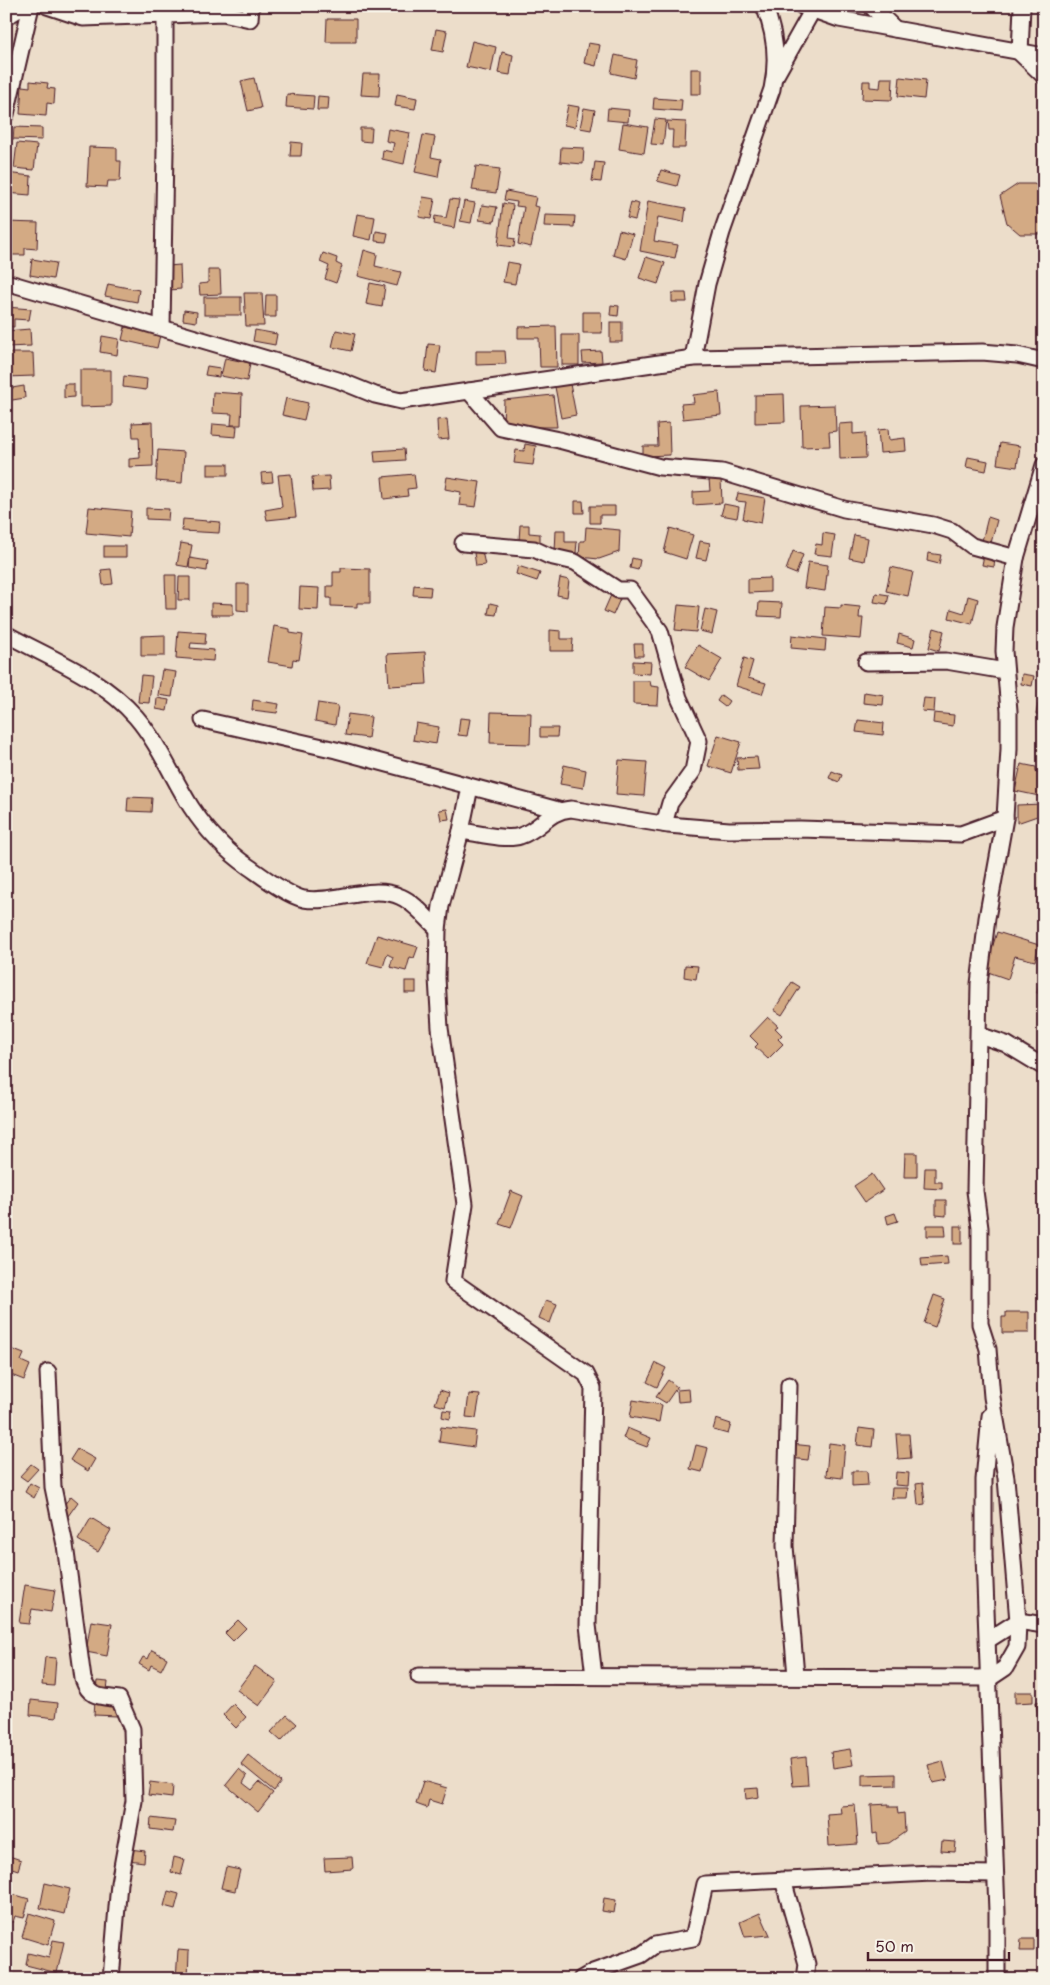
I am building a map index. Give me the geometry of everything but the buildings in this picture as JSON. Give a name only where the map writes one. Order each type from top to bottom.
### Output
[{"type":"street","points":[[6,17],[24,6]]},
{"type":"street","points":[[6,114],[31,6]]},
{"type":"street","points":[[46,6],[84,18],[165,11],[223,13],[250,19],[251,6]]},
{"type":"street","points":[[764,6],[774,38],[774,78]]},
{"type":"street","points":[[871,6],[895,29]]},
{"type":"street","points":[[1022,6],[1020,52],[1044,76]]},
{"type":"street","points":[[693,358],[707,284],[722,232],[767,105],[774,78],[805,8],[895,29],[1044,56]]},
{"type":"street","points":[[162,327],[166,150],[165,11]]},
{"type":"street","points":[[6,282],[338,380],[375,395],[401,401],[693,358],[982,352],[1017,354],[1044,361]]},
{"type":"street","points":[[469,391],[501,428],[559,440],[660,468],[722,472],[844,509],[933,525],[952,530],[972,546],[1016,558]]},
{"type":"street","points":[[419,1676],[990,1678],[1004,1668],[1017,1647],[1018,1621],[1006,1478],[992,1398],[988,1349],[980,1324],[980,1228],[974,1191],[979,984],[983,948],[1005,818],[1009,749],[1009,711],[1005,671],[1004,627],[1016,558],[1044,465]]},
{"type":"street","points":[[463,543],[534,549],[549,556],[575,562],[618,590],[630,590],[660,631],[679,698],[699,742],[694,771],[670,803],[664,824]]},
{"type":"street","points":[[6,634],[91,679],[114,695],[145,728],[197,816],[224,847],[248,866],[279,887],[305,899],[366,894],[395,895],[411,903],[438,929]]},
{"type":"street","points":[[866,662],[946,661],[1005,671]]},
{"type":"street","points":[[203,720],[336,750],[558,810],[571,809],[664,824],[729,830],[961,834],[1005,818]]},
{"type":"street","points":[[470,787],[461,831],[441,906],[438,929],[437,978],[440,1028],[465,1204],[453,1281],[586,1374],[593,1388],[588,1625],[594,1676]]},
{"type":"street","points":[[461,831],[512,838],[532,831],[558,810]]},
{"type":"street","points":[[979,1035],[1006,1044],[1044,1067]]},
{"type":"street","points":[[48,1372],[53,1487],[65,1544],[83,1678],[91,1694],[119,1699],[132,1729],[134,1801],[120,1875],[111,1979]]},
{"type":"street","points":[[789,1385],[785,1546],[796,1676]]},
{"type":"street","points":[[992,1398],[984,1480],[984,1554],[990,1678],[997,1979]]},
{"type":"street","points":[[988,1640],[1018,1621],[1044,1625]]},
{"type":"street","points":[[581,1979],[593,1972],[641,1955],[655,1944],[693,1938],[705,1884],[932,1873],[995,1874]]},
{"type":"street","points":[[783,1880],[807,1964],[805,1979]]}]
